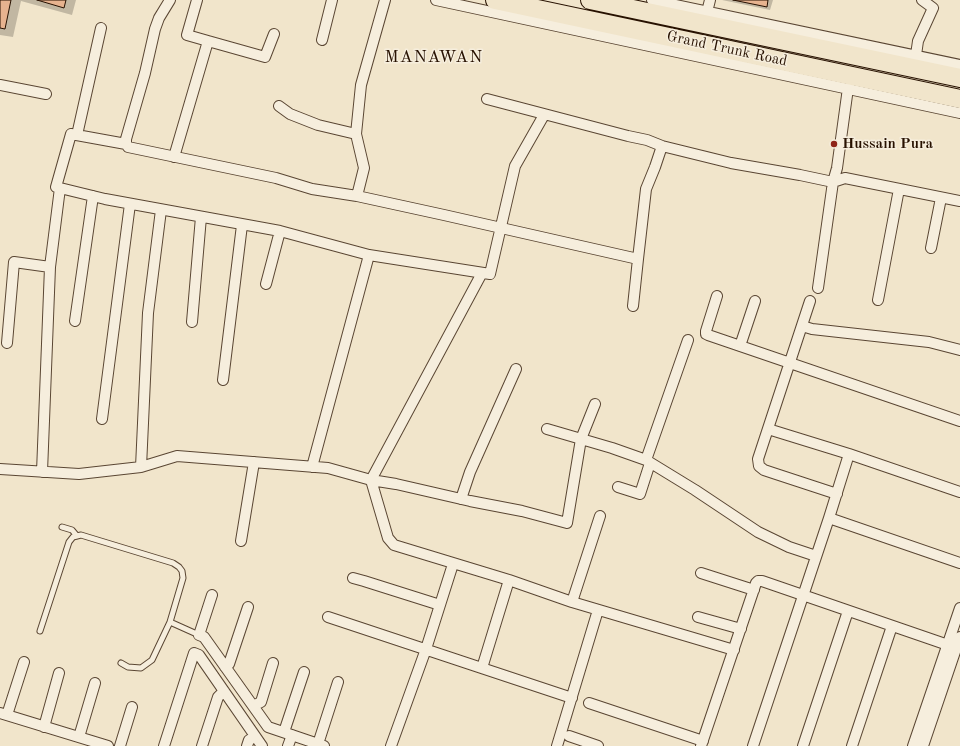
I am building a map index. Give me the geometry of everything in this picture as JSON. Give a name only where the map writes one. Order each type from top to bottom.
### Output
[{"type":"highway","name":"Grand Trunk Road","points":[[495,0],[705,49],[960,99]]},
{"type":"highway","name":"Grand Trunk Road","points":[[590,0],[716,18],[960,78]]},
{"type":"highway","points":[[705,49],[716,18]]},
{"type":"street","points":[[126,144],[146,73],[159,18],[170,0]]},
{"type":"street","points":[[197,0],[187,35],[265,57],[274,34]]},
{"type":"street","points":[[322,40],[332,0]]},
{"type":"street","points":[[357,196],[364,168],[356,134],[361,85],[385,0]]},
{"type":"street","points":[[436,0],[705,49],[848,88],[960,112]]},
{"type":"street","points":[[652,0],[668,2],[716,18],[916,55],[960,65]]},
{"type":"street","points":[[710,0],[716,18]]},
{"type":"street","points":[[916,55],[918,41],[935,4],[922,0]]},
{"type":"street","points":[[77,135],[101,28]]},
{"type":"street","points":[[174,157],[208,41]]},
{"type":"street","points":[[0,85],[46,94]]},
{"type":"street","points":[[818,288],[832,182],[837,168],[848,88]]},
{"type":"street","points":[[487,99],[731,163],[832,182],[845,178],[960,201]]},
{"type":"street","points":[[279,106],[290,114],[318,125],[356,134]]},
{"type":"street","points":[[544,115],[515,166],[501,228],[490,274],[369,255],[280,231],[130,204],[56,187],[71,134],[126,144],[128,147],[276,178],[312,189],[357,196],[501,228],[638,259]]},
{"type":"street","points":[[632,306],[646,189],[662,146]]},
{"type":"street","points":[[42,472],[50,267],[60,188]]},
{"type":"street","points":[[878,300],[899,189]]},
{"type":"street","points":[[75,321],[93,196]]},
{"type":"street","points":[[931,248],[941,198]]},
{"type":"street","points":[[102,419],[130,204]]},
{"type":"street","points":[[141,467],[148,313],[161,210]]},
{"type":"street","points":[[192,322],[201,217]]},
{"type":"street","points":[[223,380],[242,224]]},
{"type":"street","points":[[266,284],[280,231]]},
{"type":"street","points":[[312,467],[369,255]]},
{"type":"street","points":[[7,342],[14,262],[50,267]]},
{"type":"street","points":[[482,273],[371,480],[388,538],[391,543],[453,564],[509,580],[572,602],[734,650]]},
{"type":"street","points":[[717,296],[706,334],[960,420]]},
{"type":"street","points":[[740,346],[755,301]]},
{"type":"street","points":[[810,301],[758,459],[759,466],[764,470],[837,494]]},
{"type":"street","points":[[802,326],[812,329],[929,342],[960,350]]},
{"type":"street","points":[[618,486],[640,494],[648,462],[688,340]]},
{"type":"street","points":[[461,499],[470,472],[516,368]]},
{"type":"street","points":[[0,469],[79,474],[141,467],[177,456],[328,468],[371,480],[522,511],[567,523],[581,439],[595,404]]},
{"type":"street","points":[[547,429],[612,448],[648,462],[695,490],[758,532],[788,547],[816,556]]},
{"type":"street","points":[[768,429],[849,454],[960,492]]},
{"type":"street","points":[[753,746],[849,454]]},
{"type":"street","points":[[241,540],[254,462]]},
{"type":"street","points":[[572,602],[600,516]]},
{"type":"street","points":[[829,518],[960,563]]},
{"type":"street","points":[[391,746],[426,649],[453,564]]},
{"type":"street","points":[[702,574],[754,590]]},
{"type":"street","points":[[353,578],[364,580],[440,605]]},
{"type":"street","points":[[482,668],[509,580]]},
{"type":"street","points":[[589,703],[702,744],[740,629],[758,581],[762,581],[948,645]]},
{"type":"street","points":[[164,746],[212,595]]},
{"type":"street","points":[[225,667],[229,664],[248,607]]},
{"type":"street","points":[[923,746],[948,645],[960,608]]},
{"type":"street","points":[[557,746],[598,610]]},
{"type":"street","points":[[803,746],[848,611]]},
{"type":"street","points":[[328,617],[572,698]]},
{"type":"street","points":[[698,617],[740,629]]},
{"type":"street","points":[[852,746],[892,626]]},
{"type":"street","points":[[199,635],[204,636],[268,727],[288,734],[321,745],[338,682]]},
{"type":"street","points":[[913,746],[960,637]]},
{"type":"street","points":[[194,653],[199,654],[262,746]]},
{"type":"street","points":[[24,662],[4,714],[108,746]]},
{"type":"street","points":[[253,706],[261,702],[274,663]]},
{"type":"street","points":[[288,746],[288,734],[304,672]]},
{"type":"street","points":[[44,727],[59,673]]},
{"type":"street","points":[[79,737],[95,683]]},
{"type":"street","points":[[202,746],[218,697],[224,692]]},
{"type":"street","points":[[120,746],[132,707]]},
{"type":"street","points":[[569,736],[598,746]]},
{"type":"street","points":[[247,746],[249,740],[255,737]]},
{"type":"lane","points":[[62,527],[72,530],[77,536]]},
{"type":"lane","points":[[40,631],[69,542],[73,537],[81,535],[89,536],[173,563],[182,571],[183,578],[170,622],[152,660],[141,668],[128,667],[121,664]]},
{"type":"lane","points":[[170,622],[199,635]]},
{"type":"building","points":[[0,0],[11,0],[5,29],[0,28]]},
{"type":"building","points":[[37,0],[66,0],[64,8]]},
{"type":"building","points":[[733,0],[768,0],[767,7]]},
{"type":"place","name":"Hussain Pura","points":[[834,144]]},
{"type":"district","name":"MANAWAN","points":[[434,58]]}]
